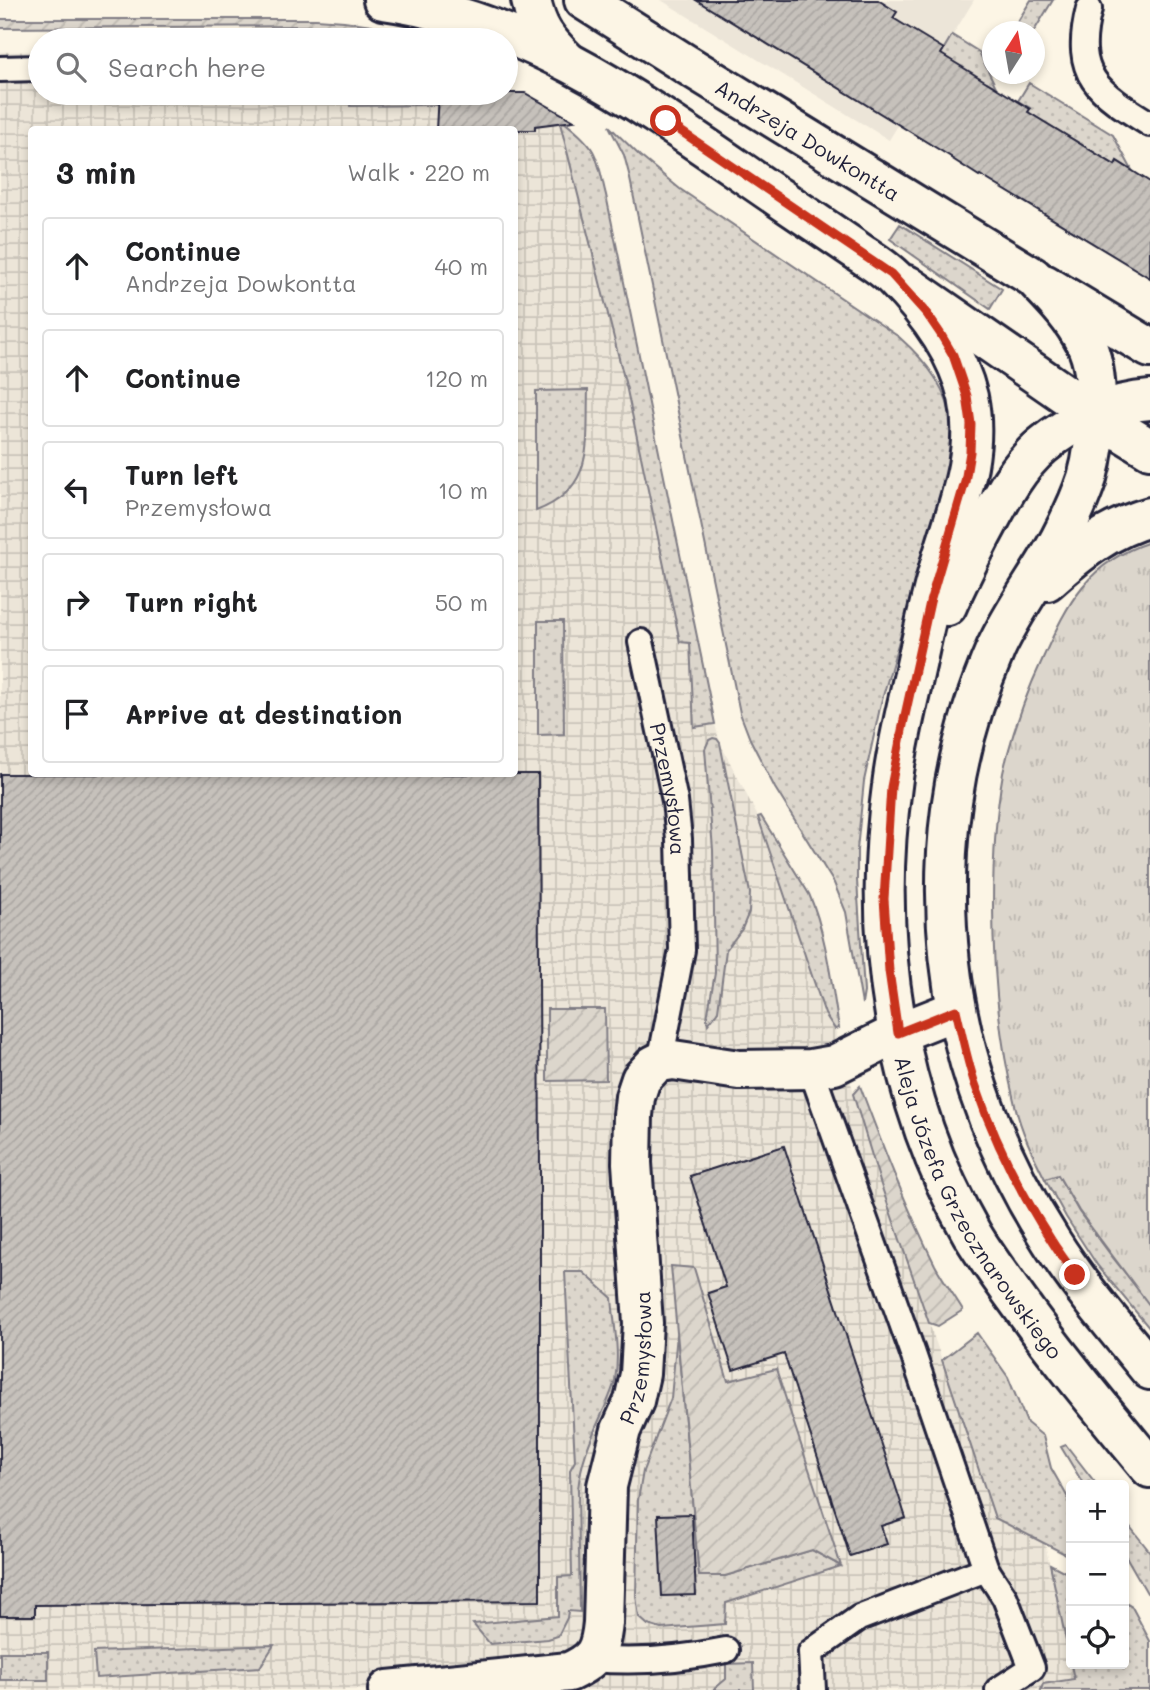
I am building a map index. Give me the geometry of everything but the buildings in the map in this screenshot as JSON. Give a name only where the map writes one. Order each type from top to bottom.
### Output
[{"type":"main road","points":[[531,0],[538,24],[547,41],[566,60]]},
{"type":"main road","name":"Andrzeja Dowkontta","points":[[584,0],[1150,348]]},
{"type":"main road","points":[[617,0],[638,35]]},
{"type":"main road","points":[[415,2],[490,28]]},
{"type":"main road","points":[[518,38],[566,60],[646,108],[1095,415],[1150,449]]},
{"type":"main road","name":"Aleja Józefa Grzecznarowskiego","points":[[891,274],[927,314],[953,355],[967,396],[971,424],[965,482],[930,602],[891,787],[884,886],[885,929],[898,1033],[932,1153],[974,1237],[1055,1351],[1150,1468]]},
{"type":"main road","name":"Andrzeja Dowkontta","points":[[1032,277],[1067,312],[1086,344],[1096,379],[1095,415]]},
{"type":"main road","points":[[908,702],[952,594],[1016,475],[1041,446],[1067,427],[1125,404],[1150,400]]},
{"type":"main road","name":"Aleja Józefa Grzecznarowskiego","points":[[1095,415],[1087,478],[1059,541],[1013,614],[996,649],[967,730],[951,806],[946,893],[956,1010],[975,1085],[989,1120],[1020,1188],[1053,1244],[1150,1370]]},
{"type":"main road","points":[[1013,614],[1078,553],[1109,533],[1150,517]]},
{"type":"main road","points":[[660,1062],[673,1060],[739,1070],[811,1069],[834,1065],[898,1033],[956,1010]]},
{"type":"main road","name":"Przemysłowa","points":[[593,1659],[603,1623],[607,1486],[621,1430],[634,1401],[640,1374],[643,1323],[632,1163],[635,1097],[641,1079],[660,1062]]},
{"type":"main road","points":[[388,1690],[569,1672],[593,1659]]},
{"type":"lane","points":[[1089,9],[1083,41],[1086,62],[1093,80],[1114,103],[1150,124]]},
{"type":"lane","points":[[0,69],[28,68]]},
{"type":"lane","name":"Przemysłowa","points":[[641,642],[675,801],[679,839],[682,950],[660,1062]]},
{"type":"lane","points":[[811,1069],[912,1351],[986,1569],[1004,1598],[1032,1668],[998,1690]]},
{"type":"lane","points":[[813,1690],[811,1652],[859,1618],[986,1569]]},
{"type":"lane","points":[[593,1659],[649,1661],[726,1650]]},
{"type":"shaded area","points":[[661,0],[974,0],[889,140]]},
{"type":"shaded area","points":[[28,51],[28,105],[518,105],[518,97],[560,123],[627,390],[680,642],[690,643],[694,727],[715,724],[720,743],[758,817],[825,1014],[835,1029],[881,1185],[995,1518],[1045,1544],[1066,1642],[1066,1669],[1072,1669],[1074,1680],[1043,1684],[1041,1690],[0,1690],[0,52]]},
{"type":"green space","points":[[1031,0],[1053,0],[1040,21],[1018,21]]},
{"type":"green space","points":[[0,19],[316,19],[372,25],[372,28],[0,28]]},
{"type":"green space","points":[[952,35],[979,52],[982,58],[982,83],[939,57]]},
{"type":"green space","points":[[1031,84],[1113,135],[1132,170],[1117,161],[1115,165],[1028,112],[1030,108],[1018,101]]},
{"type":"green space","points":[[350,105],[437,105],[350,106]]},
{"type":"green space","points":[[552,112],[589,146],[601,172],[715,724],[694,727],[690,643],[680,642],[627,390],[560,123]]},
{"type":"green space","points":[[609,126],[680,189],[899,337],[927,366],[947,401],[952,435],[948,469],[881,703],[864,781],[857,850],[864,992],[862,1004],[846,912],[834,883],[775,788],[740,713],[629,174],[624,155]]},
{"type":"green space","points":[[900,224],[1002,289],[990,309],[890,239]]},
{"type":"green space","points":[[588,390],[586,446],[578,477],[569,490],[536,511],[536,391]]},
{"type":"green space","points":[[1150,542],[1150,1306],[1079,1211],[1058,1175],[1045,1179],[1024,1134],[1009,1080],[1001,1031],[994,955],[993,872],[1003,773],[1015,729],[1025,700],[1062,619],[1071,602],[1095,573],[1129,550]]},
{"type":"green space","points":[[538,621],[563,621],[564,734],[538,735]]},
{"type":"green space","points":[[713,738],[720,743],[750,893],[749,912],[742,929],[726,950],[718,1011],[708,1024],[715,973],[713,850],[705,749]]},
{"type":"green space","points":[[761,816],[809,894],[815,909],[828,960],[839,1028],[835,1029],[825,1014],[758,817]]},
{"type":"green space","points":[[547,1009],[605,1009],[606,1080],[547,1081]]},
{"type":"green space","points":[[860,1086],[924,1243],[963,1310],[938,1326],[929,1323],[881,1185],[853,1094]]},
{"type":"green space","points":[[1058,1175],[1079,1212],[1150,1304],[1150,1329],[1097,1265],[1066,1217],[1045,1179]]},
{"type":"green space","points":[[671,1266],[694,1268],[728,1381],[776,1369],[841,1566],[812,1550],[725,1576],[699,1576]]},
{"type":"green space","points":[[565,1272],[583,1272],[612,1298],[617,1349],[614,1385],[586,1451],[578,1489],[580,1612],[568,1611],[558,1636],[490,1644],[473,1624],[558,1616],[558,1577],[572,1576],[570,1470],[575,1461]]},
{"type":"green space","points":[[977,1333],[1008,1377],[1027,1423],[1043,1436],[1051,1468],[1066,1494],[1066,1554],[995,1518],[942,1360]]},
{"type":"green space","points":[[677,1334],[699,1575],[725,1576],[812,1550],[841,1566],[726,1603],[725,1624],[661,1629],[648,1625],[639,1617],[636,1596],[638,1500],[643,1471],[671,1398]]},
{"type":"green space","points":[[1066,1445],[1093,1480],[1081,1480],[1061,1447]]},
{"type":"green space","points":[[1129,1525],[1150,1552],[1150,1594],[1129,1562]]},
{"type":"green space","points":[[1050,1564],[1066,1572],[1066,1641]]},
{"type":"green space","points":[[1129,1605],[1132,1607],[1150,1641],[1150,1690],[1041,1690],[1043,1684],[1074,1679],[1072,1669],[1129,1669]]},
{"type":"green space","points":[[274,1645],[260,1667],[96,1678],[94,1652]]},
{"type":"green space","points":[[0,1652],[48,1652],[48,1680],[0,1680]]},
{"type":"green space","points":[[753,1663],[754,1690],[713,1690],[726,1679],[726,1664]]},
{"type":"route","points":[[666,121],[891,274],[927,314],[953,355],[967,396],[971,424],[970,452],[965,482],[930,602],[891,787],[884,899],[889,971],[898,1033],[956,1010],[975,1085],[1006,1158],[1034,1214],[1075,1275]]}]
